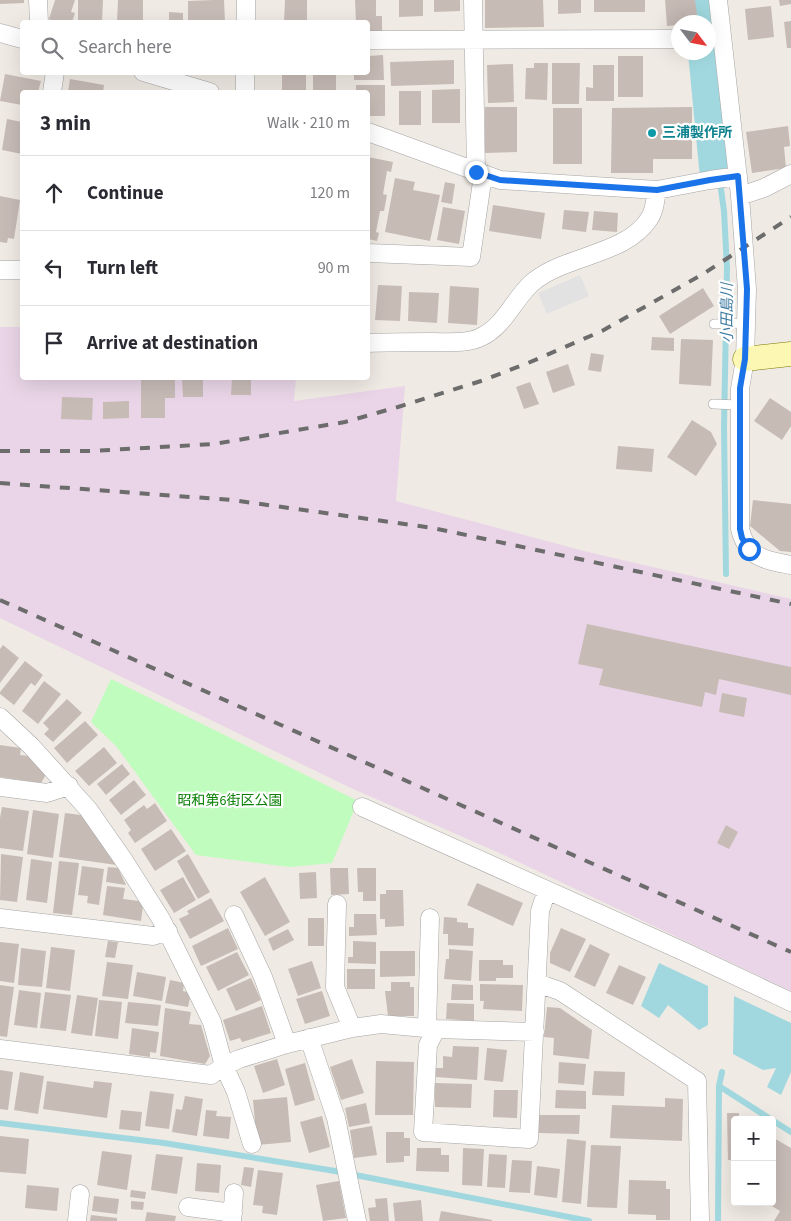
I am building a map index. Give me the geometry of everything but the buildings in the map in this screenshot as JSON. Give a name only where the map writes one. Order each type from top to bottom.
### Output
[{"type":"street","points":[[38,0],[38,20]]},
{"type":"street","points":[[246,0],[246,20]]},
{"type":"street","points":[[370,253],[471,257],[479,174],[473,0]]},
{"type":"street","points":[[718,0],[725,178],[740,196],[747,289],[739,323],[745,359],[736,404],[740,529],[742,538],[749,549],[764,560],[791,565]]},
{"type":"street","points":[[0,33],[20,38]]},
{"type":"street","points":[[370,40],[671,39]]},
{"type":"street","points":[[52,90],[55,75]]},
{"type":"street","points":[[147,75],[161,85],[196,90]]},
{"type":"street","points":[[245,75],[245,90]]},
{"type":"street","points":[[370,133],[479,174],[500,180],[657,190],[725,178]]},
{"type":"street","points":[[740,196],[764,188],[791,174]]},
{"type":"street","points":[[370,343],[452,342],[468,341],[481,337],[498,325],[524,292],[542,276],[618,244],[642,227],[650,218],[657,190]]},
{"type":"street","points":[[0,270],[20,270]]},
{"type":"street","points":[[745,359],[791,354]]},
{"type":"street","points":[[0,717],[31,746],[88,809],[125,862],[168,931],[212,1022],[224,1066],[236,1092],[252,1144]]},
{"type":"street","points":[[0,787],[47,793],[69,786]]},
{"type":"street","points":[[362,807],[791,1002]]},
{"type":"street","points":[[430,918],[431,1028],[428,1045],[423,1132],[529,1139],[540,912],[547,890]]},
{"type":"street","points":[[336,904],[335,987],[352,1028]]},
{"type":"street","points":[[234,915],[263,977],[287,1044]]},
{"type":"street","points":[[0,918],[153,936],[168,931]]},
{"type":"street","points":[[537,983],[560,991],[697,1081],[700,1221]]},
{"type":"street","points":[[0,1049],[211,1075],[239,1059],[287,1044],[352,1028],[382,1024],[534,1032]]},
{"type":"street","points":[[309,1038],[336,1118],[357,1221]]},
{"type":"street","points":[[188,1207],[233,1217],[234,1193]]},
{"type":"street","points":[[77,1221],[80,1194]]},
{"type":"lane","points":[[714,324],[739,323]]},
{"type":"lane","points":[[713,404],[736,404]]},
{"type":"shaded area","points":[[580,275],[589,296],[547,314],[538,293]]},
{"type":"shaded area","points":[[0,327],[20,327],[20,380],[296,380],[294,401],[405,386],[396,501],[588,552],[791,599],[791,991],[504,855],[351,788],[0,618]]},
{"type":"green space","name":"昭和第6街区公園","points":[[111,679],[358,801],[332,863],[290,867],[196,855],[116,746],[91,722]]},
{"type":"water","points":[[659,963],[708,986],[708,1025],[699,1030],[668,1005],[659,1018],[641,1006]]},
{"type":"water","points":[[734,996],[791,1023],[791,1072],[781,1095],[767,1087],[776,1068],[763,1070],[733,1054]]},
{"type":"waterway","name":"小田島川","points":[[702,0],[703,15]]},
{"type":"waterway","name":"小田島川","points":[[708,60],[718,167]]},
{"type":"waterway","name":"小田島川","points":[[718,167],[724,211],[727,268],[724,427],[726,574]]},
{"type":"waterway","points":[[718,1221],[719,1086],[722,1072]]},
{"type":"waterway","name":"小田島川","points":[[719,1086],[766,1116]]},
{"type":"waterway","points":[[0,1123],[164,1143],[335,1171],[589,1221]]},
{"type":"waterway","name":"小田島川","points":[[776,1123],[791,1132]]},
{"type":"railway","points":[[0,451],[91,451],[214,444],[345,422],[398,407],[481,381],[602,331],[703,274],[791,217]]},
{"type":"railway","points":[[0,483],[232,500],[433,528],[791,604]]},
{"type":"railway","points":[[0,600],[791,952]]},
{"type":"place","name":"三浦製作所","points":[[652,133]]},
{"type":"route","points":[[476,172],[500,180],[657,190],[738,176],[747,289],[745,359],[740,388],[740,529],[742,538],[749,549]]}]
